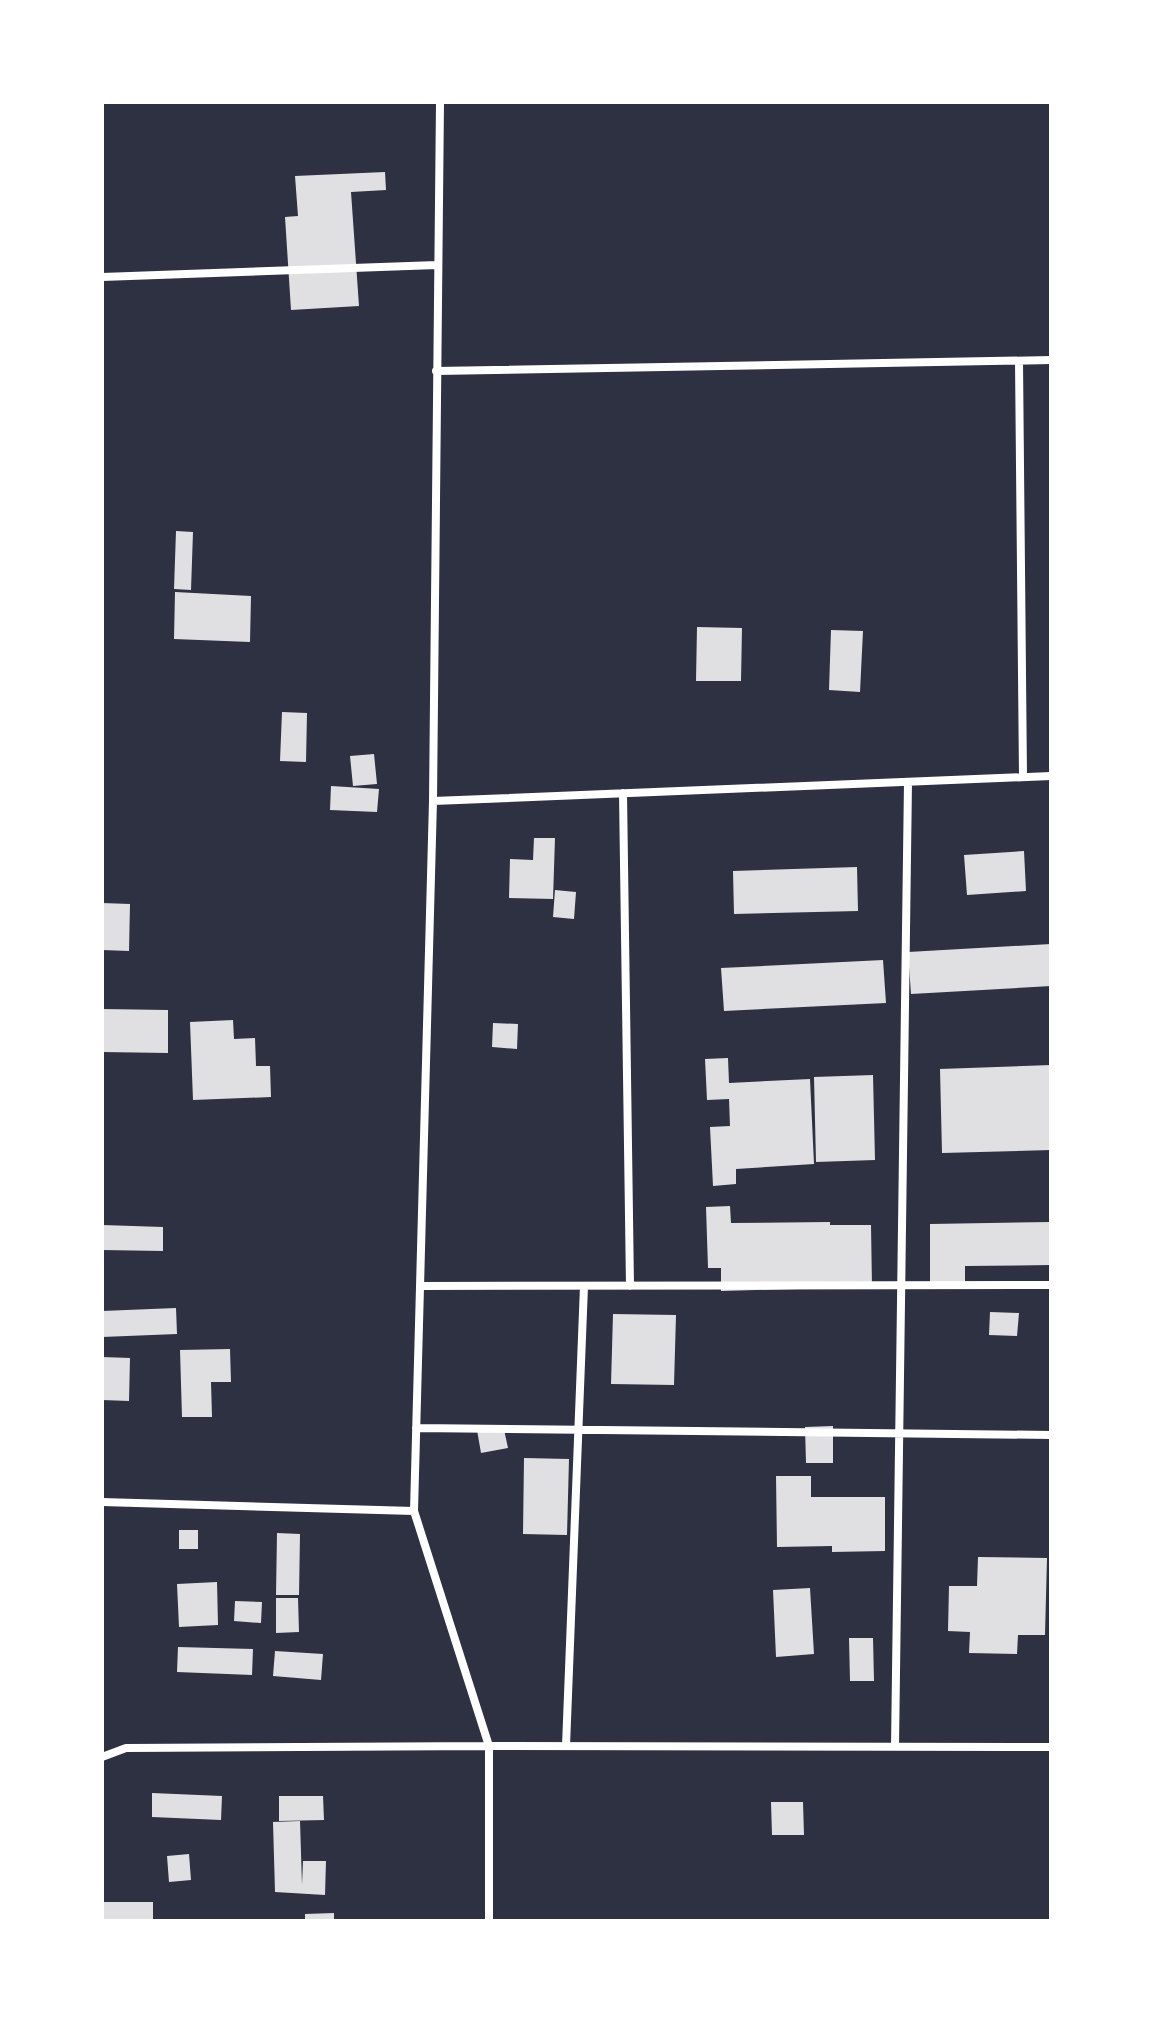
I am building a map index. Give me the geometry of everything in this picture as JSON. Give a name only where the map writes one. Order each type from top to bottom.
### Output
[{"type":"street","points":[[440,102],[433,801],[414,1511],[489,1746],[489,1921]]},
{"type":"street","points":[[102,277],[437,265]]},
{"type":"street","points":[[436,371],[1051,360]]},
{"type":"street","points":[[1019,361],[1023,777]]},
{"type":"street","points":[[433,801],[1051,776]]},
{"type":"street","points":[[895,1747],[908,782]]},
{"type":"street","points":[[623,793],[630,1286]]},
{"type":"street","points":[[420,1286],[1051,1285]]},
{"type":"street","points":[[566,1746],[584,1286]]},
{"type":"street","points":[[416,1428],[1051,1435]]},
{"type":"street","points":[[102,1502],[414,1511]]},
{"type":"street","points":[[102,1757],[126,1748],[1051,1747]]},
{"type":"building","points":[[385,172],[386,190],[351,192],[359,306],[291,310],[285,217],[298,216],[295,176]]},
{"type":"building","points":[[176,531],[193,532],[191,590],[174,589]]},
{"type":"building","points":[[175,592],[251,596],[250,642],[174,639]]},
{"type":"building","points":[[697,627],[742,628],[741,681],[696,681]]},
{"type":"building","points":[[831,630],[863,631],[860,692],[829,690]]},
{"type":"building","points":[[282,712],[307,713],[306,762],[280,761]]},
{"type":"building","points":[[374,754],[377,784],[353,786],[350,756]]},
{"type":"building","points":[[331,786],[379,789],[377,812],[330,810]]},
{"type":"building","points":[[534,838],[555,838],[553,899],[509,898],[510,859],[533,860]]},
{"type":"building","points":[[1024,851],[1026,891],[967,895],[964,855]]},
{"type":"building","points":[[857,867],[858,911],[734,914],[733,871]]},
{"type":"building","points":[[555,890],[576,892],[574,919],[553,917]]},
{"type":"building","points":[[102,903],[130,904],[129,951],[102,950]]},
{"type":"building","points":[[1051,944],[1051,986],[911,994],[908,952]]},
{"type":"building","points":[[883,960],[886,1003],[724,1011],[721,968]]},
{"type":"building","points":[[102,1009],[168,1010],[168,1053],[102,1052]]},
{"type":"building","points":[[233,1020],[234,1039],[255,1038],[256,1066],[270,1066],[271,1097],[193,1100],[190,1022]]},
{"type":"building","points":[[493,1023],[518,1024],[517,1049],[492,1047]]},
{"type":"building","points":[[728,1058],[729,1083],[810,1079],[814,1164],[736,1169],[736,1184],[713,1186],[710,1127],[730,1126],[729,1099],[707,1100],[705,1059]]},
{"type":"building","points":[[1051,1065],[1051,1150],[942,1153],[940,1069]]},
{"type":"building","points":[[873,1075],[875,1160],[816,1162],[814,1077]]},
{"type":"building","points":[[730,1206],[731,1223],[830,1222],[830,1225],[871,1225],[872,1287],[721,1291],[721,1268],[708,1268],[706,1207]]},
{"type":"building","points":[[1051,1222],[1051,1265],[965,1266],[965,1286],[930,1286],[930,1224]]},
{"type":"building","points":[[102,1225],[163,1227],[163,1251],[102,1250]]},
{"type":"building","points":[[176,1308],[177,1334],[102,1337],[102,1311]]},
{"type":"building","points":[[990,1312],[1019,1313],[1017,1336],[989,1335]]},
{"type":"building","points":[[613,1314],[676,1315],[674,1385],[611,1384]]},
{"type":"building","points":[[230,1349],[231,1382],[211,1382],[212,1417],[182,1417],[180,1350]]},
{"type":"building","points":[[102,1357],[130,1358],[129,1401],[102,1400]]},
{"type":"building","points":[[503,1425],[508,1448],[481,1453],[477,1430]]},
{"type":"building","points":[[833,1426],[833,1463],[806,1463],[805,1427]]},
{"type":"building","points":[[524,1458],[569,1459],[567,1535],[523,1534]]},
{"type":"building","points":[[776,1476],[811,1476],[811,1497],[885,1497],[885,1551],[832,1552],[832,1546],[777,1547]]},
{"type":"building","points":[[179,1530],[198,1530],[198,1549],[179,1549]]},
{"type":"building","points":[[277,1533],[300,1534],[299,1595],[276,1595]]},
{"type":"building","points":[[978,1557],[1047,1558],[1045,1635],[1018,1635],[1017,1654],[969,1653],[970,1632],[948,1631],[949,1586],[977,1586]]},
{"type":"building","points":[[217,1582],[218,1625],[179,1627],[177,1584]]},
{"type":"building","points":[[810,1588],[814,1654],[776,1657],[773,1590]]},
{"type":"building","points":[[276,1598],[298,1598],[299,1632],[276,1633]]},
{"type":"building","points":[[235,1601],[262,1602],[261,1623],[234,1621]]},
{"type":"building","points":[[849,1638],[873,1638],[874,1681],[850,1681]]},
{"type":"building","points":[[178,1647],[253,1649],[252,1675],[177,1672]]},
{"type":"building","points":[[275,1651],[323,1654],[321,1680],[273,1676]]},
{"type":"building","points":[[152,1793],[222,1796],[221,1820],[152,1817]]},
{"type":"building","points":[[279,1796],[323,1796],[324,1820],[279,1821]]},
{"type":"building","points":[[771,1802],[803,1802],[804,1835],[772,1835]]},
{"type":"building","points":[[300,1821],[302,1885],[303,1861],[326,1861],[325,1895],[275,1892],[273,1822]]},
{"type":"building","points":[[189,1854],[191,1880],[169,1882],[167,1856]]},
{"type":"building","points":[[102,1902],[153,1902],[153,1921],[102,1921]]},
{"type":"building","points":[[334,1913],[334,1921],[305,1921],[305,1914]]}]
